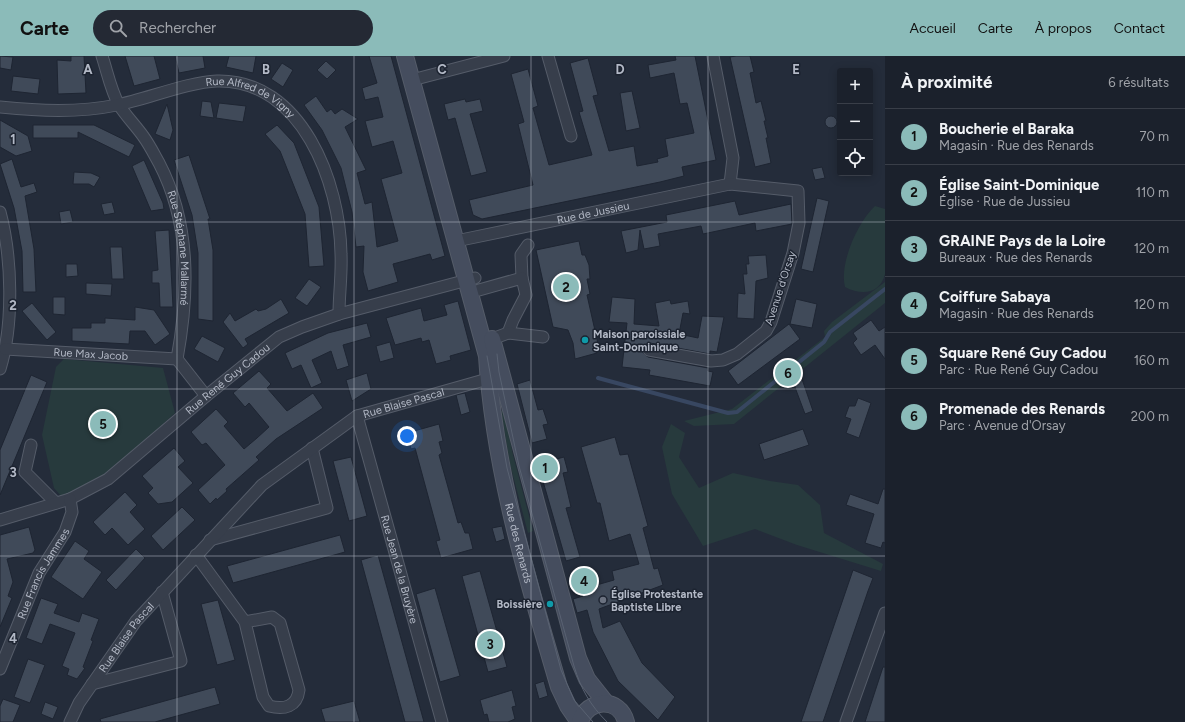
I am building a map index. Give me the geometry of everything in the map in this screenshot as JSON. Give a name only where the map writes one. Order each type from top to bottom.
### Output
[{"type":"street","name":"Rue Stéphane Mallarmé","points":[[102,56],[118,104],[144,138],[159,164],[170,189],[178,216],[184,248],[186,280],[183,323],[177,359]]},
{"type":"street","points":[[405,56],[416,79]]},
{"type":"street","points":[[415,56],[416,79]]},
{"type":"street","points":[[416,79],[504,56]]},
{"type":"street","points":[[548,56],[571,136]]},
{"type":"street","points":[[713,56],[733,158],[730,184]]},
{"type":"street","name":"Rue des Renards","points":[[416,79],[492,350],[495,374],[496,444],[502,477],[559,687],[568,706],[580,722]]},
{"type":"street","name":"Rue Alfred de Vigny","points":[[0,107],[65,111],[118,104],[217,81],[260,89],[278,102],[293,116],[312,140],[325,168],[336,209],[341,253],[339,314]]},
{"type":"street","name":"Rue de Jussieu","points":[[461,240],[730,184],[798,191]]},
{"type":"street","name":"Avenue d'Orsay","points":[[649,350],[711,361],[723,360],[737,354],[766,331],[771,322],[793,253],[799,223],[798,191]]},
{"type":"street","points":[[0,212],[9,262],[5,349],[0,369]]},
{"type":"street","points":[[492,350],[508,333],[526,295],[522,278],[522,255],[528,244]]},
{"type":"street","name":"Rue René Guy Cadou","points":[[0,520],[70,499],[108,479],[206,396],[280,337],[302,327],[339,314],[474,283],[522,278]]},
{"type":"street","points":[[508,333],[543,338]]},
{"type":"street","name":"Rue Max Jacob","points":[[5,349],[177,359]]},
{"type":"street","points":[[177,359],[206,396]]},
{"type":"street","name":"Rue des Renards","points":[[495,374],[525,465],[578,658],[587,679],[606,703],[617,708],[626,720]]},
{"type":"street","name":"Rue Blaise Pascal","points":[[70,722],[78,703],[136,621],[262,485],[357,416],[495,374]]},
{"type":"street","name":"Rue Jean de la Bruyère","points":[[357,416],[442,722]]},
{"type":"street","points":[[31,445],[26,472],[56,503]]},
{"type":"street","points":[[210,540],[327,508],[312,448]]},
{"type":"street","name":"Rue Francis Jammes","points":[[0,669],[39,573],[65,532],[72,512],[70,499]]},
{"type":"street","points":[[196,555],[245,622],[263,697],[269,706],[279,708],[292,705],[298,698],[299,690],[280,623],[272,617],[245,622]]},
{"type":"street","name":"Rue Blaise Pascal","points":[[92,684],[181,661],[162,592]]},
{"type":"street","points":[[846,722],[885,613]]},
{"type":"street","points":[[580,722],[583,714],[590,707],[606,703]]},
{"type":"shaded area","points":[[875,206],[885,209],[885,274],[883,281],[875,289],[858,292],[845,287],[844,277],[847,255],[856,232]]},
{"type":"shaded area","points":[[885,282],[885,303],[734,424],[694,426],[684,421],[732,409],[825,337],[824,331],[832,322]]},
{"type":"shaded area","points":[[64,359],[163,368],[175,413],[96,486],[61,496],[54,488],[42,435],[56,367]]},
{"type":"shaded area","points":[[501,411],[504,411],[513,455],[533,531],[528,533],[510,464]]},
{"type":"shaded area","points":[[671,424],[685,433],[679,457],[699,488],[733,473],[798,485],[820,505],[824,533],[883,564],[881,571],[797,545],[755,529],[703,546],[672,494],[662,447]]},
{"type":"building","points":[[0,56],[13,57],[11,70],[0,68]]},
{"type":"building","points":[[71,56],[84,56],[86,93],[58,94],[57,60],[71,61]]},
{"type":"building","points":[[125,56],[154,56],[160,79],[134,86]]},
{"type":"building","points":[[175,56],[203,56],[205,68],[179,73]]},
{"type":"building","points":[[229,56],[256,56],[253,73],[226,67]]},
{"type":"building","points":[[369,56],[391,56],[445,256],[432,260],[430,254],[393,264],[398,282],[368,291],[363,272],[364,246],[356,247],[352,212],[341,168],[322,130],[304,105],[316,96],[327,112],[331,109],[335,114],[342,109],[358,119],[345,127],[366,170],[357,173],[365,204],[372,202],[377,247],[398,241],[381,179],[402,173],[393,141],[372,147],[365,121],[383,117],[378,97],[365,100],[362,88],[377,83]]},
{"type":"building","points":[[675,56],[695,56],[716,160],[682,167],[684,176],[660,182],[482,219],[473,215],[469,200],[533,185],[518,124],[524,122],[511,74],[528,69],[538,106],[533,108],[549,165],[592,155],[579,112],[583,111],[570,63],[588,58],[598,95],[593,96],[609,151],[634,146],[637,166],[658,162],[657,159],[668,156],[665,139],[694,133],[687,103],[680,104],[674,73],[650,78],[648,65],[676,60]]},
{"type":"building","points":[[750,56],[754,72],[750,73],[756,103],[761,101],[766,121],[764,121],[768,138],[766,138],[771,163],[755,167],[730,57]]},
{"type":"building","points":[[326,61],[336,70],[327,79],[317,70]]},
{"type":"building","points":[[282,63],[293,70],[283,87],[271,79]]},
{"type":"building","points":[[13,76],[40,79],[38,94],[11,91]]},
{"type":"building","points":[[632,91],[640,128],[626,131],[620,93]]},
{"type":"building","points":[[465,99],[466,102],[480,99],[483,111],[470,114],[487,172],[471,176],[455,118],[448,120],[444,104]]},
{"type":"building","points":[[202,101],[211,102],[214,118],[200,116]]},
{"type":"building","points":[[219,103],[246,106],[243,122],[216,118]]},
{"type":"building","points":[[167,104],[173,130],[170,140],[155,134]]},
{"type":"building","points":[[829,116],[833,116],[837,120],[837,124],[833,128],[829,128],[825,124],[825,120]]},
{"type":"building","points":[[0,120],[28,136],[32,151],[16,156],[0,147]]},
{"type":"building","points":[[33,125],[94,125],[135,145],[129,157],[78,132],[78,138],[33,138]]},
{"type":"building","points":[[277,125],[294,143],[319,207],[324,266],[309,267],[305,214],[280,151],[265,134]]},
{"type":"building","points":[[189,155],[210,219],[208,219],[213,250],[213,321],[198,319],[198,253],[192,215],[174,160]]},
{"type":"building","points":[[12,159],[21,187],[34,183],[37,192],[25,196],[34,249],[36,292],[23,292],[22,251],[14,208],[0,164]]},
{"type":"building","points":[[144,160],[163,203],[164,209],[151,211],[132,166]]},
{"type":"building","points":[[822,167],[825,178],[815,180],[812,169]]},
{"type":"building","points":[[74,172],[91,173],[100,177],[94,187],[89,184],[73,184]]},
{"type":"building","points":[[817,198],[829,201],[813,272],[801,269]]},
{"type":"building","points":[[735,201],[739,215],[791,204],[792,224],[756,231],[755,223],[703,234],[701,226],[658,234],[660,246],[644,249],[640,230],[638,250],[626,253],[621,231],[667,222],[666,215]]},
{"type":"building","points":[[112,202],[115,213],[104,215],[101,204]]},
{"type":"building","points":[[70,210],[73,222],[61,224],[59,212]]},
{"type":"building","points":[[169,230],[173,307],[160,307],[159,283],[152,283],[152,271],[158,270],[155,231]]},
{"type":"building","points":[[579,241],[582,255],[585,255],[589,265],[590,279],[587,279],[590,294],[587,295],[598,344],[594,344],[597,353],[575,359],[573,343],[568,330],[553,327],[536,250]]},
{"type":"building","points":[[110,247],[122,247],[124,279],[112,279]]},
{"type":"building","points":[[766,255],[768,278],[756,281],[754,319],[737,318],[738,293],[745,294],[743,274],[747,274],[746,264],[749,264],[748,256]]},
{"type":"building","points":[[66,264],[77,264],[78,276],[66,277]]},
{"type":"building","points":[[309,279],[321,287],[307,306],[295,298]]},
{"type":"building","points":[[86,283],[112,284],[111,296],[86,294]]},
{"type":"building","points":[[53,297],[65,297],[65,315],[53,314]]},
{"type":"building","points":[[612,297],[635,299],[634,324],[659,326],[655,303],[670,300],[671,304],[688,301],[690,314],[683,313],[679,334],[698,338],[702,316],[724,317],[717,352],[710,351],[710,354],[650,343],[644,345],[642,348],[643,353],[648,357],[708,368],[708,371],[713,372],[710,386],[649,375],[650,370],[622,367],[627,323],[609,322]]},
{"type":"building","points":[[281,299],[289,313],[245,339],[248,344],[243,348],[223,322],[230,313],[235,321],[256,309],[258,311],[266,309]]},
{"type":"building","points":[[796,299],[817,304],[812,328],[790,324]]},
{"type":"building","points":[[458,301],[471,350],[450,356],[451,360],[436,364],[429,340],[422,342],[421,338],[395,345],[386,318],[421,308],[424,321],[447,315],[444,305]]},
{"type":"building","points":[[32,303],[56,332],[47,340],[22,311]]},
{"type":"building","points":[[135,307],[154,310],[170,334],[155,345],[145,331],[130,331],[129,344],[72,341],[72,328],[91,328],[91,323],[105,323],[105,318],[135,320]]},
{"type":"building","points":[[871,320],[879,331],[885,327],[885,359],[875,345],[861,355],[853,343],[857,339],[853,333]]},
{"type":"building","points":[[367,323],[371,337],[343,345],[349,366],[337,370],[331,351],[312,360],[322,383],[311,388],[301,365],[292,369],[285,353],[328,333]]},
{"type":"building","points":[[789,324],[800,339],[738,385],[728,371]]},
{"type":"building","points":[[202,336],[225,348],[218,362],[194,349]]},
{"type":"building","points":[[390,342],[394,358],[380,362],[376,346]]},
{"type":"building","points":[[259,371],[271,384],[267,388],[287,411],[313,393],[323,408],[276,439],[256,457],[259,460],[226,489],[227,491],[217,500],[216,498],[210,504],[198,490],[225,465],[206,443],[202,445],[191,432],[216,409],[228,422],[224,426],[244,449],[257,438],[269,427],[249,403],[245,407],[233,393]]},
{"type":"building","points":[[367,373],[371,389],[352,401],[346,380]]},
{"type":"building","points":[[31,375],[47,382],[0,495],[0,450]]},
{"type":"building","points":[[802,379],[813,411],[805,414],[793,382]]},
{"type":"building","points":[[530,380],[538,410],[543,409],[548,424],[543,425],[547,439],[532,443],[517,384]]},
{"type":"building","points":[[465,393],[470,412],[461,415],[456,395]]},
{"type":"building","points":[[858,398],[871,403],[859,438],[846,433],[851,419],[845,417],[849,406],[855,406]]},
{"type":"building","points":[[439,424],[443,441],[439,442],[442,453],[439,455],[458,523],[461,522],[465,533],[469,533],[473,549],[441,558],[436,541],[440,540],[415,448],[411,449],[407,433]]},
{"type":"building","points":[[803,429],[809,445],[764,460],[759,444]]},
{"type":"building","points":[[615,437],[620,455],[628,454],[648,526],[643,528],[654,569],[658,568],[663,585],[599,609],[603,628],[620,621],[642,663],[675,697],[658,720],[618,681],[593,632],[587,610],[577,613],[573,599],[583,596],[579,580],[588,578],[593,586],[614,580],[612,571],[639,564],[630,534],[609,541],[600,503],[597,503],[581,447]]},
{"type":"building","points":[[174,448],[185,461],[178,467],[193,483],[172,502],[158,504],[148,493],[153,488],[142,476]]},
{"type":"building","points":[[351,457],[367,516],[349,521],[333,461]]},
{"type":"building","points":[[564,457],[568,472],[563,473],[571,507],[566,508],[580,557],[566,561],[538,464]]},
{"type":"building","points":[[883,489],[885,489],[885,543],[883,542],[881,548],[865,543],[874,514],[846,505],[850,494],[878,504]]},
{"type":"building","points":[[125,492],[137,505],[130,512],[145,529],[128,545],[112,528],[105,535],[93,522]]},
{"type":"building","points":[[182,507],[195,520],[163,550],[151,536]]},
{"type":"building","points":[[502,526],[505,539],[496,542],[492,528]]},
{"type":"building","points":[[29,527],[35,550],[33,553],[7,559],[13,582],[8,596],[12,598],[0,627],[0,535]]},
{"type":"building","points":[[340,535],[345,552],[233,583],[227,566]]},
{"type":"building","points":[[75,541],[89,551],[84,559],[102,572],[83,599],[51,577]]},
{"type":"building","points":[[136,549],[145,558],[116,590],[106,580]]},
{"type":"building","points":[[378,555],[424,722],[405,722],[361,560]]},
{"type":"building","points":[[853,570],[873,578],[823,722],[801,722]]},
{"type":"building","points":[[480,571],[507,667],[488,672],[462,576]]},
{"type":"building","points":[[435,588],[460,676],[440,682],[416,594]]},
{"type":"building","points":[[41,598],[58,604],[54,613],[79,622],[82,613],[99,619],[91,640],[93,641],[83,667],[85,668],[77,679],[67,675],[69,669],[62,666],[75,633],[50,624],[42,644],[26,638]]},
{"type":"building","points":[[218,600],[235,660],[217,665],[201,604]]},
{"type":"building","points":[[28,659],[45,665],[30,703],[14,697]]},
{"type":"building","points":[[883,667],[885,667],[885,722],[865,722]]},
{"type":"building","points":[[544,681],[548,696],[539,699],[535,684]]},
{"type":"building","points":[[215,687],[220,704],[155,722],[101,722],[100,719]]},
{"type":"building","points":[[512,690],[516,706],[512,707],[515,719],[508,722],[489,722],[487,714],[484,715],[480,700]]},
{"type":"building","points":[[3,699],[20,705],[13,722],[0,722],[0,706]]},
{"type":"building","points":[[354,701],[360,722],[325,722],[321,709]]},
{"type":"building","points":[[45,702],[58,707],[53,719],[41,714]]},
{"type":"waterway","points":[[598,378],[728,413],[737,412],[824,342],[830,332],[885,289]]},
{"type":"tram line","points":[[497,354],[499,372],[519,466],[574,666],[587,696],[607,722]]},
{"type":"tram line","points":[[487,356],[507,468],[561,670],[574,700],[593,722]]},
{"type":"place","name":"Église Saint-Dominique","points":[[566,287]]},
{"type":"place","name":"Maison paroissiale Saint-Dominique","points":[[585,340]]},
{"type":"place","name":"Promenade des Renards","points":[[788,373]]},
{"type":"place","name":"Square René Guy Cadou","points":[[103,424]]},
{"type":"place","name":"Boucherie el Baraka","points":[[545,468]]},
{"type":"place","name":"Coiffure Sabaya","points":[[584,581]]},
{"type":"place","name":"Église Protestante Baptiste Libre","points":[[603,600]]},
{"type":"place","name":"Boissière","points":[[550,604]]},
{"type":"place","name":"GRAINE Pays de la Loire","points":[[490,644]]}]
